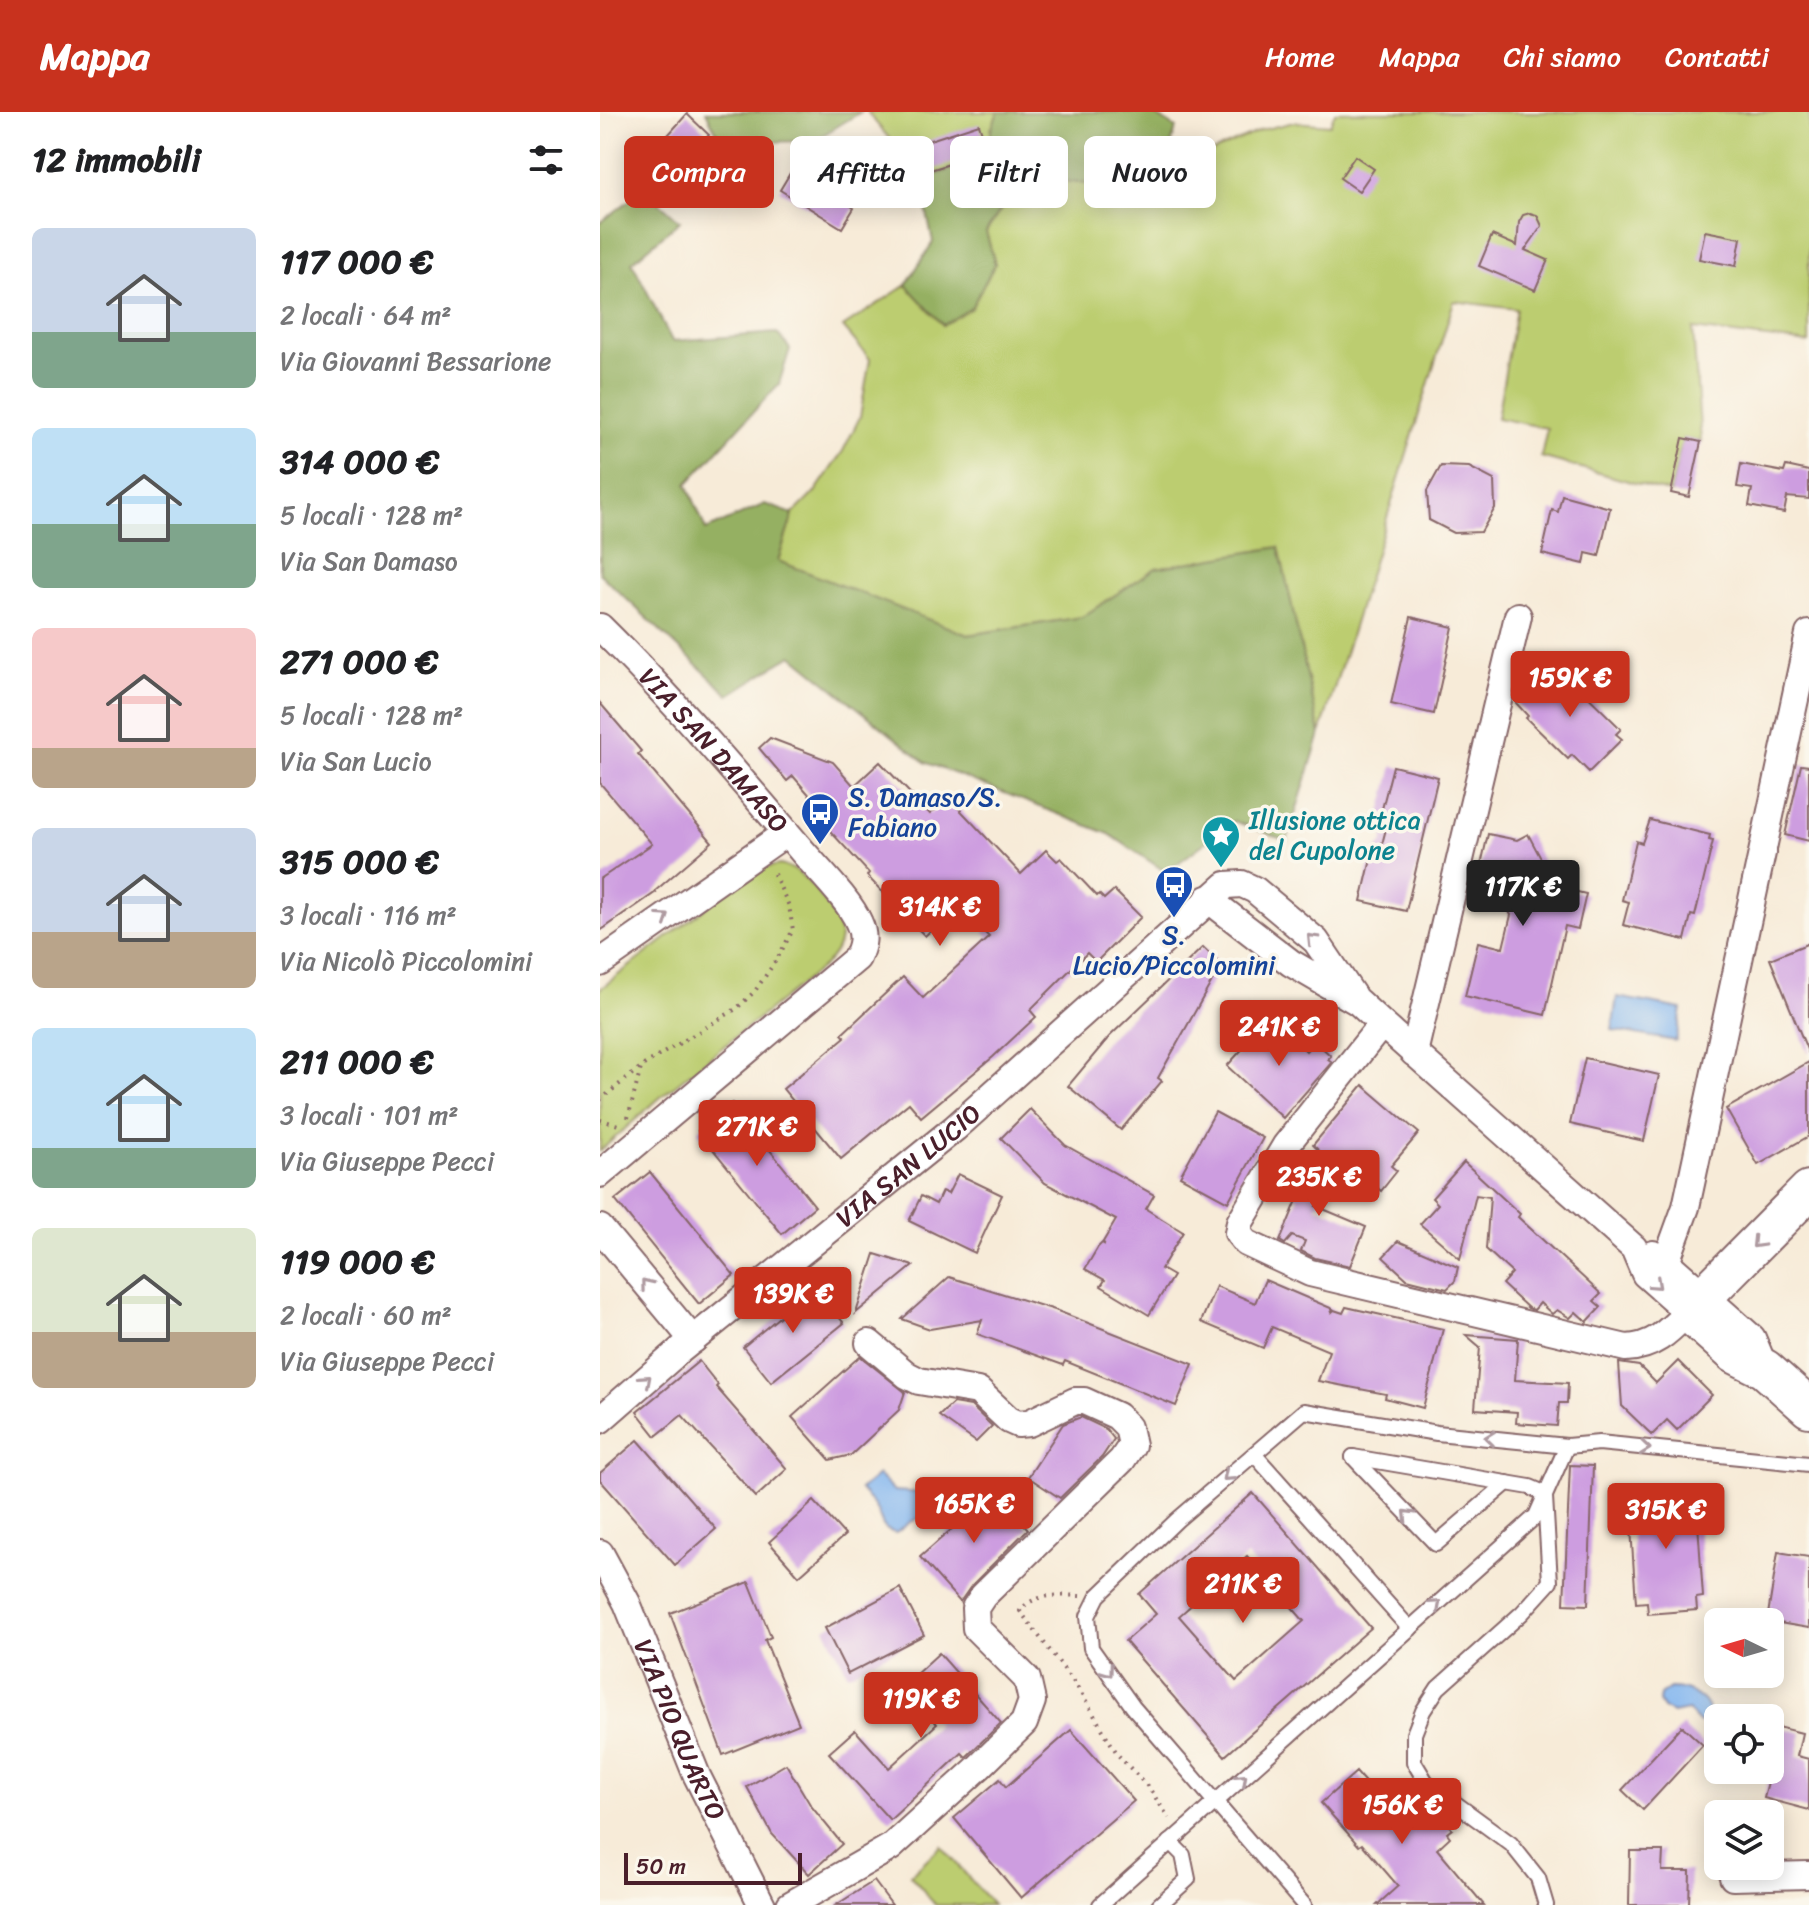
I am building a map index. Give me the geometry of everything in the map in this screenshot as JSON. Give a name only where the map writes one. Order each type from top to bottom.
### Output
[{"type":"main road","points":[[1809,1190],[1697,1304],[1735,1354],[1765,1369],[1809,1408]]},
{"type":"street","points":[[1414,1053],[1518,616]]},
{"type":"street","name":"VIA SAN DAMASO","points":[[600,627],[700,733],[786,833],[854,913],[864,937],[857,958],[600,1174]]},
{"type":"street","points":[[1666,1262],[1686,1207],[1809,634]]},
{"type":"street","points":[[600,963],[786,833]]},
{"type":"street","name":"VIA SAN LUCIO","points":[[600,1420],[693,1340],[955,1128],[1208,899],[1230,884],[1242,884],[1255,890],[1316,941],[1358,1002]]},
{"type":"street","points":[[1208,899],[1291,963],[1358,1002],[1634,1248],[1660,1256],[1697,1304]]},
{"type":"street","points":[[1382,1024],[1286,1145],[1240,1222],[1238,1233],[1246,1243],[1310,1273],[1626,1348],[1654,1342],[1697,1304]]},
{"type":"street","points":[[600,1228],[693,1340]]},
{"type":"street","points":[[1634,1248],[1645,1274],[1697,1304]]},
{"type":"street","points":[[790,1905],[891,1847],[1024,1723],[1032,1701],[1027,1679],[976,1628],[975,1608],[983,1596],[1122,1460],[1132,1445],[1128,1427],[1117,1416],[1084,1401],[1075,1401],[1029,1423],[1018,1424],[1009,1420],[978,1391],[919,1381],[907,1375],[869,1343]]},
{"type":"street","name":"VIA PIO QUARTO","points":[[600,1553],[627,1603],[697,1776],[762,1905]]},
{"type":"street","points":[[1784,1876],[1809,1875]]},
{"type":"lane","points":[[1304,1905],[1133,1707],[1091,1648],[1088,1616],[1098,1596],[1177,1520],[1304,1411],[1437,1433],[1567,1446],[1599,1443],[1809,1464]]},
{"type":"lane","points":[[1100,1905],[1536,1516],[1567,1446]]},
{"type":"lane","points":[[1254,1454],[1410,1629]]},
{"type":"lane","points":[[1507,1483],[1436,1544],[1353,1457],[1507,1483],[1544,1493]]},
{"type":"lane","points":[[1544,1493],[1550,1582],[1522,1613],[1438,1688],[1423,1711],[1414,1734],[1414,1762],[1426,1782],[1511,1844],[1538,1878],[1546,1905]]},
{"type":"lane","points":[[1159,1905],[1188,1879],[1175,1837]]},
{"type":"path","points":[[600,1100],[642,1066],[736,1009],[755,991],[793,930],[789,906],[770,867]]},
{"type":"path","points":[[600,1120],[625,1127],[642,1066]]},
{"type":"path","points":[[1098,1596],[1052,1595],[1025,1605],[1020,1611],[1076,1685],[1118,1755],[1149,1788],[1175,1837]]},
{"type":"green space","points":[[706,112],[861,112],[821,136],[790,136],[790,141],[774,142],[774,136],[718,135]]},
{"type":"green space","points":[[867,112],[998,112],[991,136],[950,136],[950,170],[934,175],[934,136],[887,136]]},
{"type":"green space","points":[[998,112],[1150,112],[1176,128],[1174,136],[1084,136],[1084,184],[1068,181],[1068,136],[991,136]]},
{"type":"green space","points":[[1335,112],[1809,112],[1809,343],[1693,329],[1701,442],[1683,439],[1671,493],[1541,457],[1547,428],[1497,418],[1516,309],[1454,301],[1320,734],[1279,548],[1156,568],[1082,617],[967,635],[778,561],[793,514],[815,492],[843,451],[860,417],[870,359],[843,327],[906,285],[943,325],[971,308],[995,264],[986,232],[1003,208],[1068,208],[1068,181],[1084,184],[1084,208],[1216,208],[1216,150],[1261,130],[1294,122],[1330,125]]},
{"type":"green space","points":[[950,170],[950,208],[1003,208],[986,232],[995,264],[971,308],[943,325],[906,285],[933,242],[926,208],[934,208],[934,175]]},
{"type":"green space","points":[[624,204],[624,208],[665,208],[680,221],[632,262],[672,341],[777,333],[790,349],[779,384],[687,484],[706,530],[765,504],[793,514],[778,561],[968,635],[1082,617],[1156,568],[1279,547],[1320,734],[1287,841],[1234,821],[1166,872],[1109,834],[925,762],[792,655],[729,695],[600,574],[600,223]]},
{"type":"green space","points":[[780,865],[798,872],[831,911],[840,937],[835,952],[825,965],[663,1095],[600,1151],[600,989],[756,869]]},
{"type":"green space","points":[[941,1846],[993,1905],[936,1905],[910,1875]]},
{"type":"water","points":[[1617,997],[1682,1009],[1676,1041],[1612,1030]]},
{"type":"water","points":[[878,1475],[894,1491],[925,1493],[928,1514],[896,1533],[887,1530],[875,1507],[860,1490]]},
{"type":"water","points":[[1670,1688],[1698,1696],[1705,1704],[1704,1721],[1699,1723],[1687,1710],[1673,1713],[1663,1709],[1659,1702],[1660,1695]]},
{"type":"building","points":[[687,114],[709,135],[669,136]]},
{"type":"building","points":[[979,124],[983,136],[950,136],[950,164],[934,169],[934,139]]},
{"type":"building","points":[[1355,156],[1374,169],[1359,191],[1340,178]]},
{"type":"building","points":[[790,173],[790,196],[780,190]]},
{"type":"building","points":[[809,208],[854,208],[842,228]]},
{"type":"building","points":[[1523,215],[1537,215],[1542,226],[1525,250],[1548,260],[1535,290],[1479,266],[1492,235],[1517,246],[1519,222]]},
{"type":"building","points":[[1705,231],[1741,238],[1736,266],[1699,259]]},
{"type":"building","points":[[1683,438],[1701,442],[1689,497],[1671,493]]},
{"type":"building","points":[[1741,464],[1784,472],[1786,466],[1809,471],[1809,499],[1787,497],[1784,513],[1749,506],[1752,489],[1737,487]]},
{"type":"building","points":[[1441,466],[1469,467],[1494,480],[1495,508],[1481,532],[1454,533],[1429,520],[1427,491]]},
{"type":"building","points":[[1562,495],[1610,508],[1599,556],[1586,553],[1584,564],[1542,554],[1552,510],[1558,512]]},
{"type":"building","points":[[1411,617],[1453,627],[1434,714],[1391,704]]},
{"type":"building","points":[[1552,667],[1555,670],[1558,667],[1621,729],[1616,734],[1622,739],[1589,772],[1572,755],[1568,759],[1526,718],[1528,716],[1516,703]]},
{"type":"building","points":[[600,703],[641,751],[638,754],[712,842],[656,892],[600,931],[600,879],[652,844],[600,783]]},
{"type":"building","points":[[770,738],[833,762],[854,786],[880,762],[930,814],[948,797],[1021,874],[1046,850],[1057,861],[1061,858],[1097,896],[1099,894],[1104,899],[1114,890],[1141,917],[1096,962],[1087,953],[1030,1010],[1036,1017],[921,1117],[909,1103],[841,1159],[783,1089],[845,1037],[842,1034],[903,977],[923,998],[989,937],[984,932],[987,928],[961,902],[925,936],[867,876],[869,873],[819,819],[825,813],[793,776],[787,781],[759,748]]},
{"type":"building","points":[[1801,765],[1809,766],[1809,841],[1785,835]]},
{"type":"building","points":[[1393,766],[1438,777],[1406,911],[1361,901],[1372,855],[1382,844],[1386,829],[1381,813]]},
{"type":"building","points":[[1650,820],[1710,835],[1709,840],[1713,841],[1695,916],[1691,915],[1685,940],[1623,925],[1629,902],[1622,900],[1636,841],[1642,843]]},
{"type":"building","points":[[1488,834],[1517,840],[1528,834],[1556,887],[1586,894],[1578,929],[1565,926],[1545,1015],[1465,996],[1478,942],[1503,948],[1511,915],[1491,882],[1486,884],[1476,867],[1481,865]]},
{"type":"building","points":[[1809,943],[1809,1052],[1808,1052],[1770,959]]},
{"type":"building","points":[[1203,947],[1221,965],[1158,1078],[1162,1081],[1121,1130],[1068,1086],[1109,1037]]},
{"type":"building","points":[[1267,1022],[1291,1044],[1295,1040],[1306,1051],[1315,1041],[1331,1056],[1328,1059],[1332,1062],[1283,1118],[1227,1066]]},
{"type":"building","points":[[1585,1058],[1659,1075],[1644,1141],[1570,1124]]},
{"type":"building","points":[[1809,1062],[1809,1136],[1758,1165],[1726,1109]]},
{"type":"building","points":[[1363,1085],[1419,1133],[1391,1166],[1397,1171],[1381,1191],[1351,1165],[1344,1174],[1313,1145]]},
{"type":"building","points":[[732,1103],[815,1206],[782,1234],[698,1131]]},
{"type":"building","points":[[1030,1109],[1065,1145],[1154,1195],[1146,1209],[1183,1232],[1161,1269],[1173,1276],[1149,1315],[1101,1286],[1105,1280],[1085,1269],[1098,1247],[1102,1243],[1105,1245],[1103,1242],[1116,1220],[1045,1183],[1001,1138]]},
{"type":"building","points":[[1215,1112],[1263,1138],[1228,1202],[1180,1176]]},
{"type":"building","points":[[1301,1160],[1338,1180],[1316,1206],[1366,1227],[1350,1266],[1315,1258],[1301,1251],[1305,1241],[1292,1236],[1285,1244],[1280,1241],[1298,1198],[1281,1184]]},
{"type":"building","points":[[1464,1162],[1601,1294],[1594,1301],[1601,1307],[1587,1322],[1576,1312],[1570,1318],[1557,1310],[1552,1314],[1540,1303],[1534,1310],[1528,1308],[1502,1284],[1512,1273],[1486,1249],[1490,1197],[1476,1195],[1460,1259],[1420,1224],[1438,1204],[1432,1198]]},
{"type":"building","points":[[650,1172],[734,1275],[699,1304],[615,1200]]},
{"type":"building","points":[[958,1174],[1002,1195],[975,1253],[909,1221],[921,1196],[936,1204],[942,1191],[948,1194]]},
{"type":"building","points":[[1398,1241],[1458,1267],[1455,1281],[1447,1289],[1407,1279],[1383,1257]]},
{"type":"building","points":[[875,1254],[913,1266],[856,1313]]},
{"type":"building","points":[[949,1277],[1055,1310],[1193,1364],[1176,1406],[1065,1361],[1063,1365],[977,1334],[982,1320],[930,1329],[902,1319]]},
{"type":"building","points":[[1265,1280],[1333,1309],[1331,1313],[1334,1310],[1343,1313],[1346,1307],[1443,1329],[1423,1408],[1385,1398],[1386,1394],[1318,1381],[1329,1351],[1272,1327],[1263,1348],[1201,1322],[1216,1286],[1255,1303]]},
{"type":"building","points":[[814,1288],[844,1323],[771,1382],[743,1347]]},
{"type":"building","points":[[1466,1335],[1518,1339],[1515,1380],[1568,1383],[1567,1403],[1559,1403],[1557,1426],[1516,1423],[1517,1412],[1475,1409],[1480,1347]]},
{"type":"building","points":[[860,1356],[905,1392],[899,1410],[851,1455],[830,1460],[792,1417]]},
{"type":"building","points":[[699,1361],[718,1385],[716,1387],[787,1469],[756,1497],[682,1415],[656,1436],[637,1412]]},
{"type":"building","points":[[1678,1361],[1712,1395],[1677,1430],[1667,1420],[1652,1435],[1622,1406],[1619,1363],[1639,1366],[1656,1383]]},
{"type":"building","points":[[953,1403],[971,1406],[992,1426],[976,1442],[939,1416]]},
{"type":"building","points":[[1081,1417],[1106,1429],[1114,1439],[1102,1457],[1060,1498],[1028,1477],[1063,1424]]},
{"type":"building","points":[[638,1440],[716,1529],[675,1565],[600,1480],[600,1473]]},
{"type":"building","points":[[1570,1465],[1593,1466],[1588,1605],[1564,1604]]},
{"type":"building","points":[[1688,1490],[1688,1495],[1696,1494],[1703,1597],[1696,1598],[1697,1610],[1648,1614],[1647,1602],[1636,1603],[1629,1498],[1639,1497],[1639,1493]]},
{"type":"building","points":[[995,1491],[1028,1529],[972,1585],[960,1602],[920,1557]]},
{"type":"building","points":[[1253,1493],[1371,1628],[1225,1756],[1125,1641],[1156,1614],[1139,1594]],"holes":[[[1247,1556],[1304,1621],[1236,1681],[1179,1616]]]},
{"type":"building","points":[[814,1501],[845,1535],[799,1576],[769,1542]]},
{"type":"building","points":[[1778,1552],[1809,1557],[1809,1628],[1784,1624],[1784,1608],[1769,1608]]},
{"type":"building","points":[[749,1582],[771,1637],[765,1640],[799,1724],[723,1755],[670,1613]]},
{"type":"building","points":[[900,1588],[924,1635],[848,1674],[825,1628]]},
{"type":"building","points":[[939,1653],[1001,1723],[966,1757],[962,1753],[890,1820],[829,1753],[855,1730],[889,1768],[937,1724],[903,1686]]},
{"type":"building","points":[[1682,1726],[1703,1745],[1643,1810],[1622,1790]]},
{"type":"building","points":[[1784,1728],[1802,1733],[1797,1756],[1809,1759],[1809,1810],[1784,1803],[1784,1800],[1764,1798],[1768,1784],[1784,1784]]},
{"type":"building","points":[[1071,1730],[1134,1801],[1021,1898],[954,1818],[1000,1779],[1006,1787]]},
{"type":"building","points":[[786,1764],[811,1806],[842,1844],[809,1874],[772,1834],[747,1787]]},
{"type":"building","points":[[1356,1772],[1399,1821],[1419,1803],[1423,1808],[1430,1803],[1452,1829],[1447,1833],[1450,1837],[1437,1849],[1484,1905],[1377,1905],[1398,1886],[1321,1803]]},
{"type":"building","points":[[1630,1851],[1663,1851],[1662,1871],[1690,1871],[1689,1905],[1629,1905]]},
{"type":"building","points":[[874,1881],[892,1905],[836,1905]]},
{"type":"place","name":"S. Damaso/S. Fabiano","points":[[820,846]]},
{"type":"place","name":"Illusione ottica del Cupolone","points":[[1221,869]]},
{"type":"place","name":"S. Lucio/Piccolomini","points":[[1174,919]]}]
